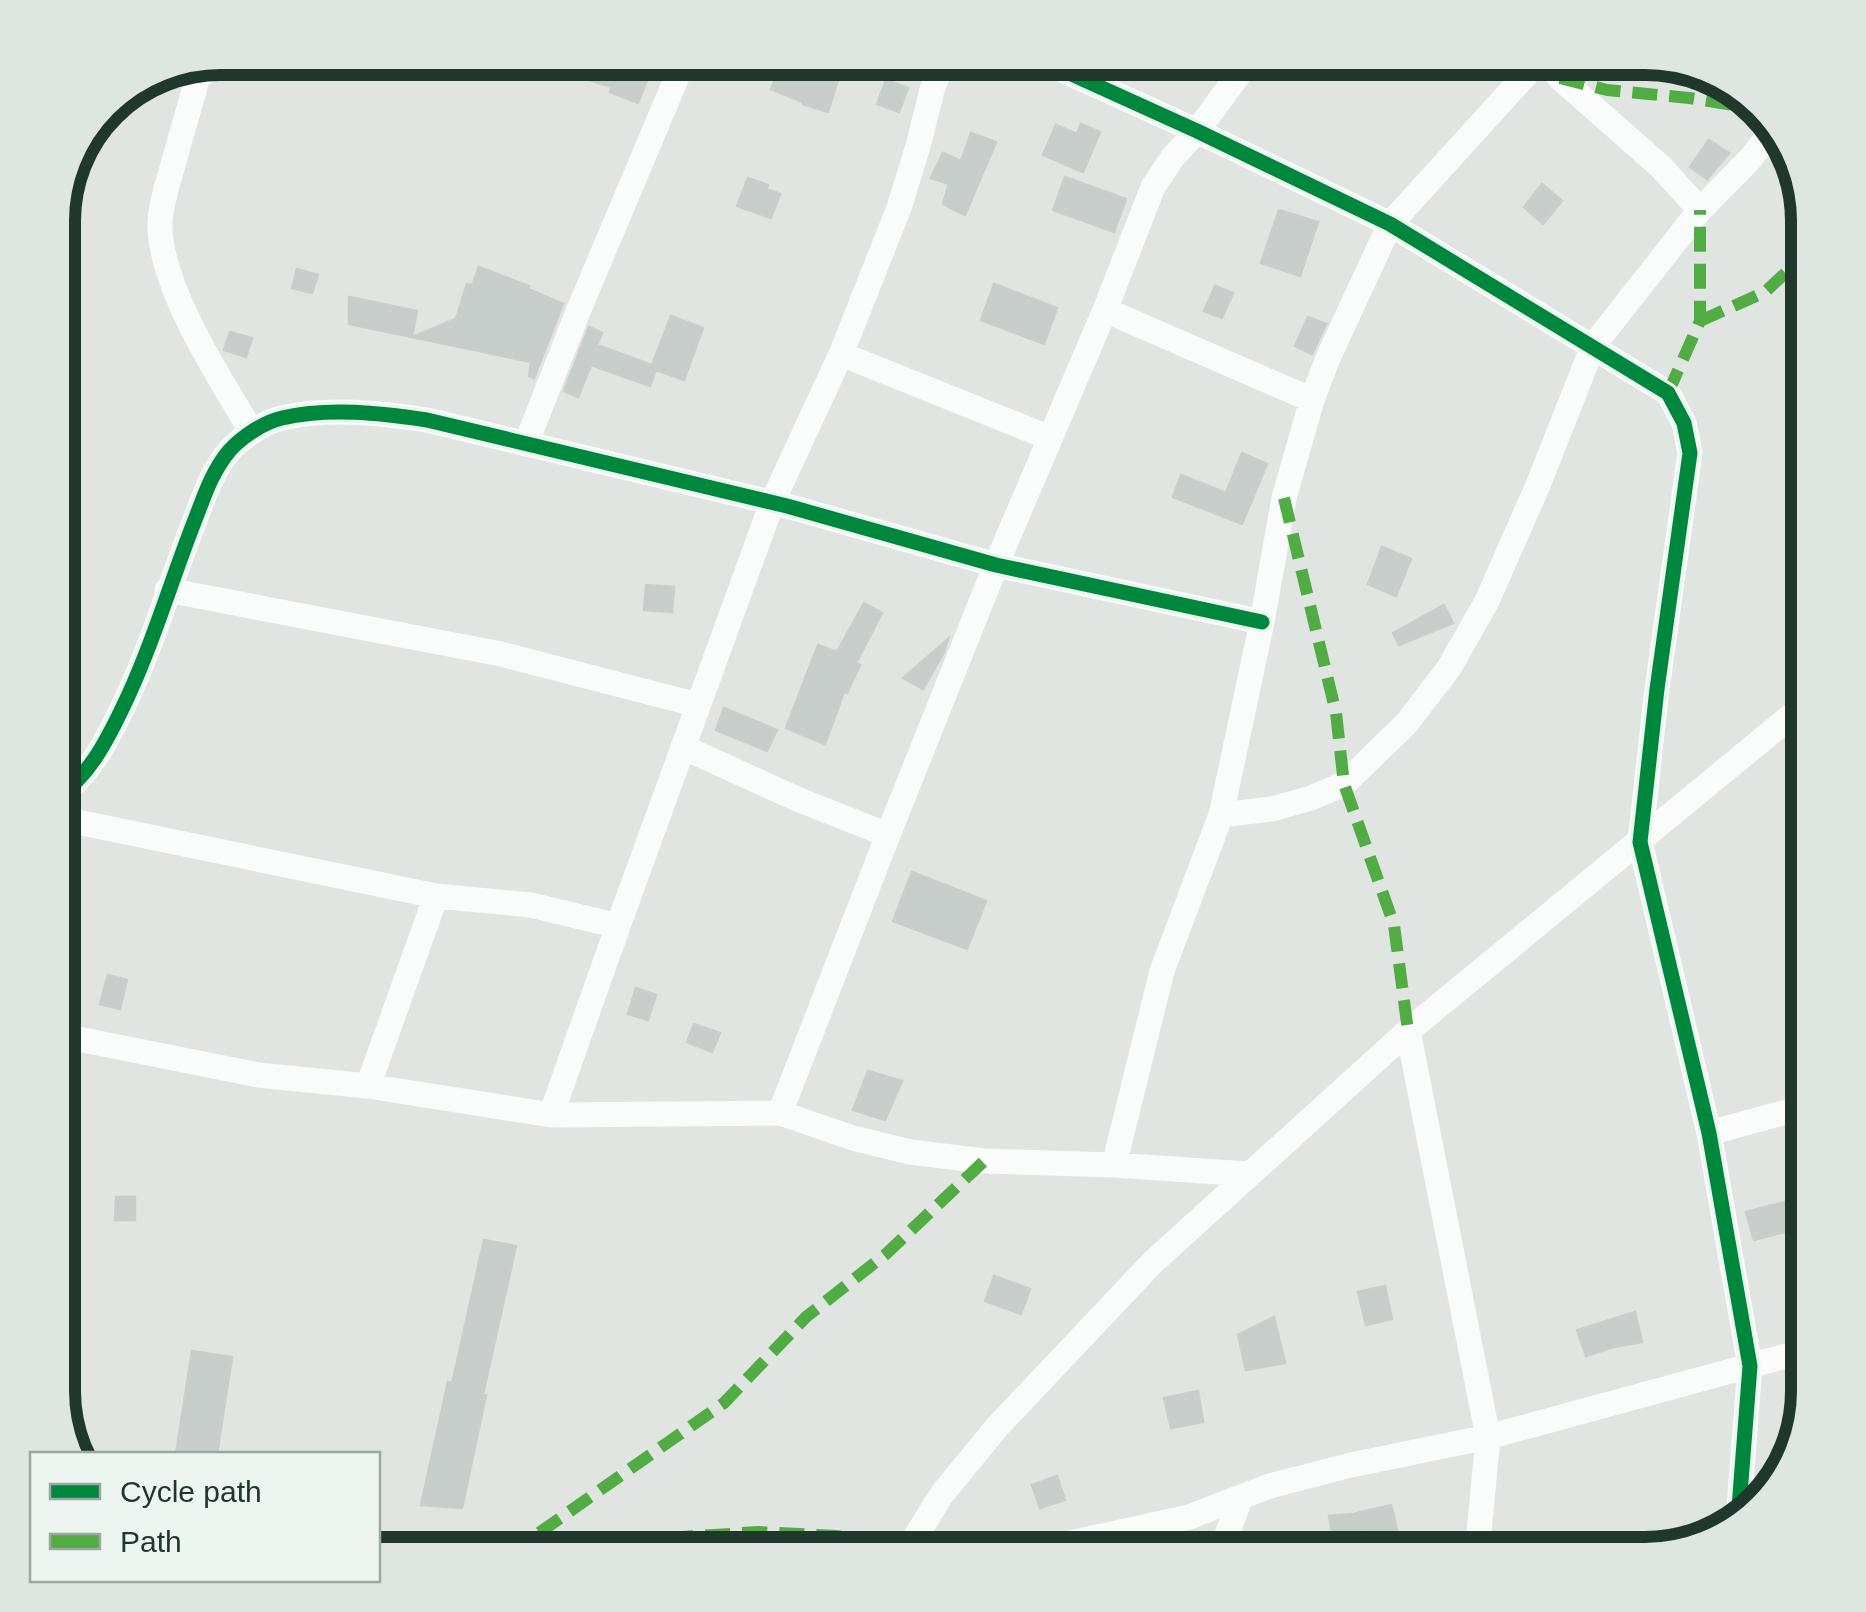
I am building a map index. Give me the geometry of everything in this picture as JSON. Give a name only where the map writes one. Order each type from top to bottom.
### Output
[{"type":"street","points":[[526,444],[678,75]]},
{"type":"street","points":[[552,1115],[772,503],[841,354],[899,208],[938,75]]},
{"type":"street","points":[[1073,75],[1390,224],[1668,393],[1684,424],[1690,453],[1656,688],[1640,842],[1708,1133],[1750,1366],[1739,1502]]},
{"type":"street","points":[[780,1113],[996,564],[1153,187],[1239,75]]},
{"type":"street","points":[[1114,1165],[1162,971],[1221,814],[1284,498],[1312,400],[1390,224],[1526,75]]},
{"type":"street","points":[[1557,75],[1661,168],[1700,210]]},
{"type":"street","points":[[198,78],[166,188],[160,224],[175,292],[252,432]]},
{"type":"street","points":[[1221,814],[1272,809],[1344,784],[1406,724],[1450,668],[1487,601],[1593,346],[1700,210],[1765,139]]},
{"type":"street","points":[[1105,310],[1312,400]]},
{"type":"street","points":[[841,354],[1050,438]]},
{"type":"street","points":[[75,782],[112,730],[138,677],[212,476],[231,450],[252,432],[279,419],[371,412],[426,420],[772,503],[996,564],[1262,622]]},
{"type":"street","points":[[168,590],[501,654],[698,705]]},
{"type":"street","points":[[915,1537],[942,1494],[997,1427],[1153,1262],[1408,1031],[1791,716]]},
{"type":"street","points":[[683,747],[797,800],[888,835]]},
{"type":"street","points":[[75,822],[436,896],[531,905],[618,926]]},
{"type":"street","points":[[368,1086],[436,896]]},
{"type":"street","points":[[1408,1031],[1488,1437],[1479,1537]]},
{"type":"street","points":[[75,1037],[258,1074],[368,1086],[552,1115],[780,1113],[910,1152],[984,1162],[1249,1174]]},
{"type":"street","points":[[1708,1133],[1791,1111]]},
{"type":"street","points":[[1100,1537],[1189,1518],[1270,1486],[1488,1437],[1791,1355]]},
{"type":"street","points":[[1226,1537],[1240,1499]]},
{"type":"building","points":[[572,75],[649,75],[638,103],[610,92],[612,87]]},
{"type":"building","points":[[777,75],[825,75],[838,80],[828,112],[771,89]]},
{"type":"building","points":[[886,80],[908,88],[899,112],[877,104]]},
{"type":"building","points":[[1081,124],[1100,132],[1083,172],[1043,155],[1056,125],[1077,134]]},
{"type":"building","points":[[971,133],[996,142],[965,215],[943,204],[949,184],[931,178],[943,153],[961,161]]},
{"type":"building","points":[[1709,140],[1729,153],[1707,179],[1690,167]]},
{"type":"building","points":[[1065,177],[1126,199],[1114,232],[1053,210]]},
{"type":"building","points":[[748,178],[780,194],[771,218],[737,206]]},
{"type":"building","points":[[1542,184],[1562,201],[1543,224],[1524,207]]},
{"type":"building","points":[[1279,210],[1318,222],[1300,276],[1261,263]]},
{"type":"building","points":[[479,267],[563,304],[534,378],[529,376],[531,362],[412,337],[456,319],[467,284],[472,286]]},
{"type":"building","points":[[297,269],[318,275],[312,293],[292,288]]},
{"type":"building","points":[[994,284],[1057,308],[1044,344],[981,320]]},
{"type":"building","points":[[1215,286],[1233,293],[1222,318],[1204,311]]},
{"type":"building","points":[[349,297],[417,311],[412,337],[349,324]]},
{"type":"building","points":[[671,316],[703,328],[684,380],[656,370],[650,386],[591,365],[578,397],[564,391],[589,327],[602,333],[597,345],[652,365]]},
{"type":"building","points":[[1308,317],[1326,324],[1312,354],[1295,346]]},
{"type":"building","points":[[230,332],[252,338],[246,357],[224,350]]},
{"type":"building","points":[[1242,453],[1267,464],[1242,524],[1173,497],[1181,475],[1226,493]]},
{"type":"building","points":[[1382,547],[1411,559],[1396,596],[1368,584]]},
{"type":"building","points":[[646,585],[674,587],[672,612],[644,610]]},
{"type":"building","points":[[864,603],[882,613],[856,663],[860,665],[847,693],[844,692],[825,744],[786,728],[818,645],[837,652]]},
{"type":"building","points":[[1444,605],[1453,623],[1399,645],[1393,633]]},
{"type":"building","points":[[948,639],[923,689],[903,678]]},
{"type":"building","points":[[724,708],[777,730],[767,751],[716,730]]},
{"type":"building","points":[[912,872],[986,901],[967,949],[893,921]]},
{"type":"building","points":[[108,975],[127,980],[120,1009],[100,1004]]},
{"type":"building","points":[[636,988],[656,995],[648,1020],[628,1014]]},
{"type":"building","points":[[694,1024],[720,1033],[712,1052],[687,1042]]},
{"type":"building","points":[[868,1071],[902,1081],[885,1120],[853,1110]]},
{"type":"building","points":[[116,1197],[135,1197],[135,1220],[115,1220]]},
{"type":"building","points":[[1791,1200],[1791,1230],[1754,1240],[1746,1212]]},
{"type":"building","points":[[484,1240],[516,1246],[462,1508],[421,1505],[448,1382],[452,1384]]},
{"type":"building","points":[[994,1276],[1030,1289],[1021,1314],[985,1301]]},
{"type":"building","points":[[1385,1286],[1392,1319],[1366,1325],[1358,1292]]},
{"type":"building","points":[[1635,1312],[1642,1342],[1586,1356],[1577,1330]]},
{"type":"building","points":[[1274,1317],[1285,1363],[1246,1370],[1238,1335]]},
{"type":"building","points":[[192,1351],[232,1357],[217,1452],[176,1452]]},
{"type":"building","points":[[1198,1391],[1203,1422],[1171,1428],[1164,1398]]},
{"type":"building","points":[[1057,1476],[1065,1500],[1040,1508],[1032,1485]]},
{"type":"building","points":[[1391,1505],[1399,1537],[1371,1537],[1369,1530],[1333,1536],[1329,1516]]},
{"type":"marked path","points":[[1560,78],[1607,90],[1732,105]]},
{"type":"marked path","points":[[1668,393],[1700,321],[1700,210]]},
{"type":"marked path","points":[[1700,321],[1765,292],[1791,268]]},
{"type":"marked path","points":[[1284,498],[1336,713],[1344,784],[1394,925],[1408,1031]]},
{"type":"marked path","points":[[533,1537],[724,1403],[806,1317],[886,1254],[984,1161]]},
{"type":"marked path","points":[[684,1537],[759,1532],[844,1537]]},
{"type":"cycle path","points":[[1073,75],[1390,224],[1668,393],[1684,423],[1690,453],[1640,842],[1709,1133],[1750,1366],[1739,1502]]},
{"type":"cycle path","points":[[75,782],[102,747],[131,689],[218,467],[230,450],[254,431],[275,420],[300,415],[354,412],[427,420],[787,506],[996,565],[1262,622]]}]
